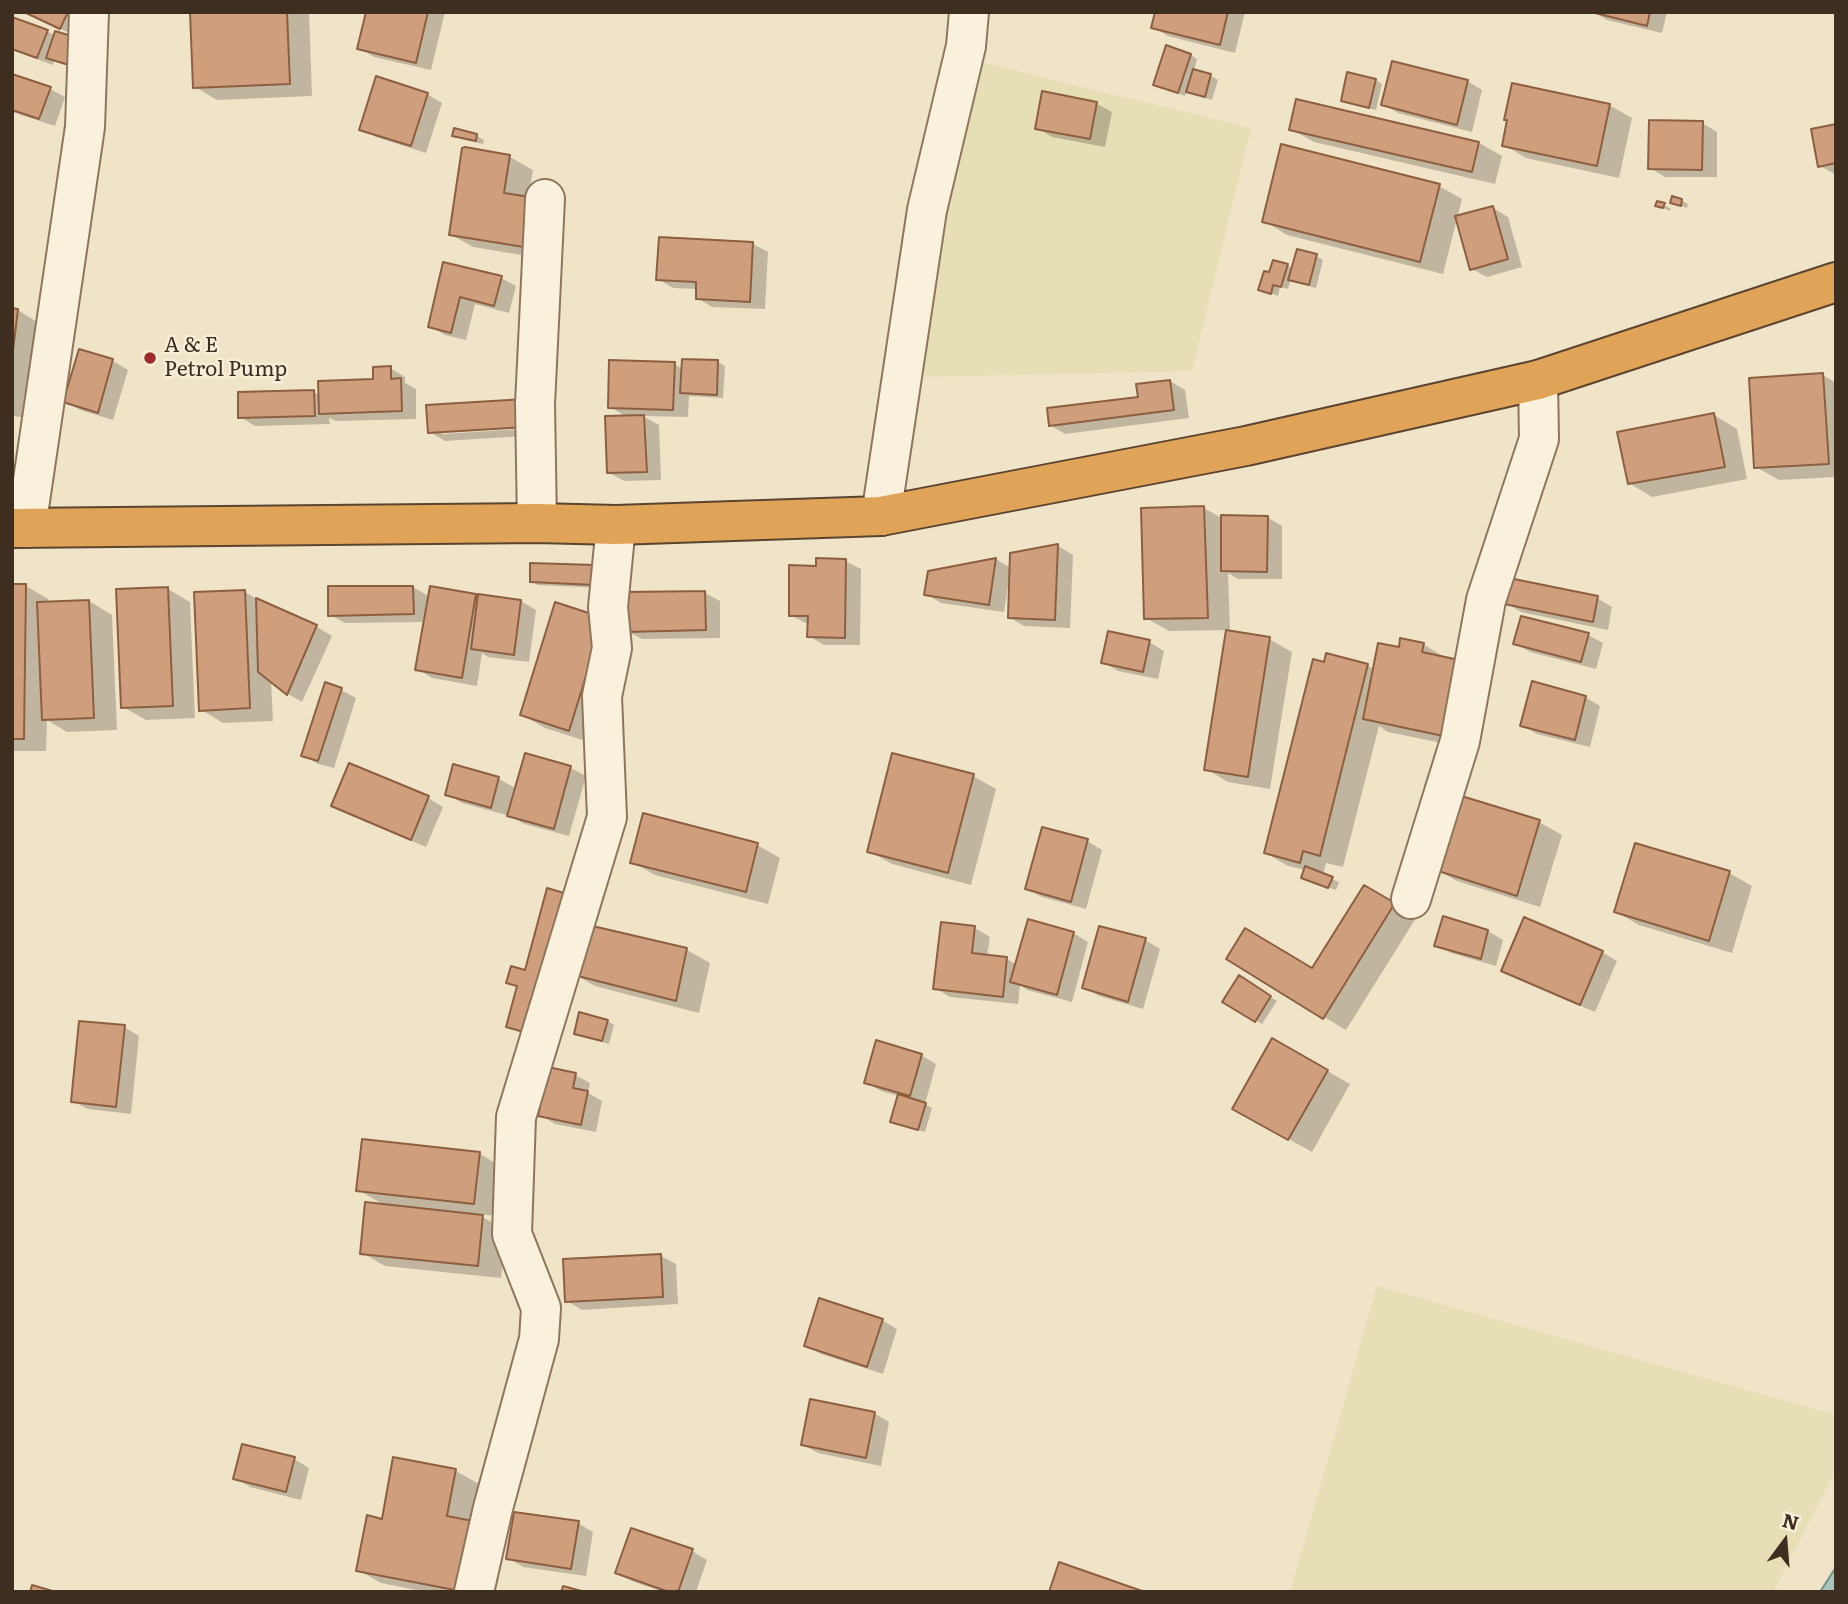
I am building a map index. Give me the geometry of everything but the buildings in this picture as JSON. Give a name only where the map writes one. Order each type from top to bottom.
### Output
[{"type":"highway","points":[[19,528],[537,523],[616,525],[881,516],[1246,446],[1538,380],[1836,282]]},
{"type":"street","points":[[19,528],[85,127],[89,12]]},
{"type":"street","points":[[881,516],[927,210],[966,46],[969,12]]},
{"type":"street","points":[[537,523],[535,404],[545,199]]},
{"type":"street","points":[[1411,899],[1460,741],[1486,600],[1539,439],[1538,380]]},
{"type":"street","points":[[474,1592],[493,1508],[539,1339],[541,1308],[512,1234],[516,1117],[607,817],[602,696],[612,648],[608,607],[616,525]]},
{"type":"shaded area","points":[[964,58],[1251,128],[1192,371],[887,378]]},
{"type":"shaded area","points":[[1377,1286],[1836,1415],[1836,1470],[1773,1592],[1290,1592]]},
{"type":"water","points":[[1836,1567],[1836,1592],[1820,1592]]},
{"type":"place","name":"A & E Petrol Pump","points":[[150,358]]}]
